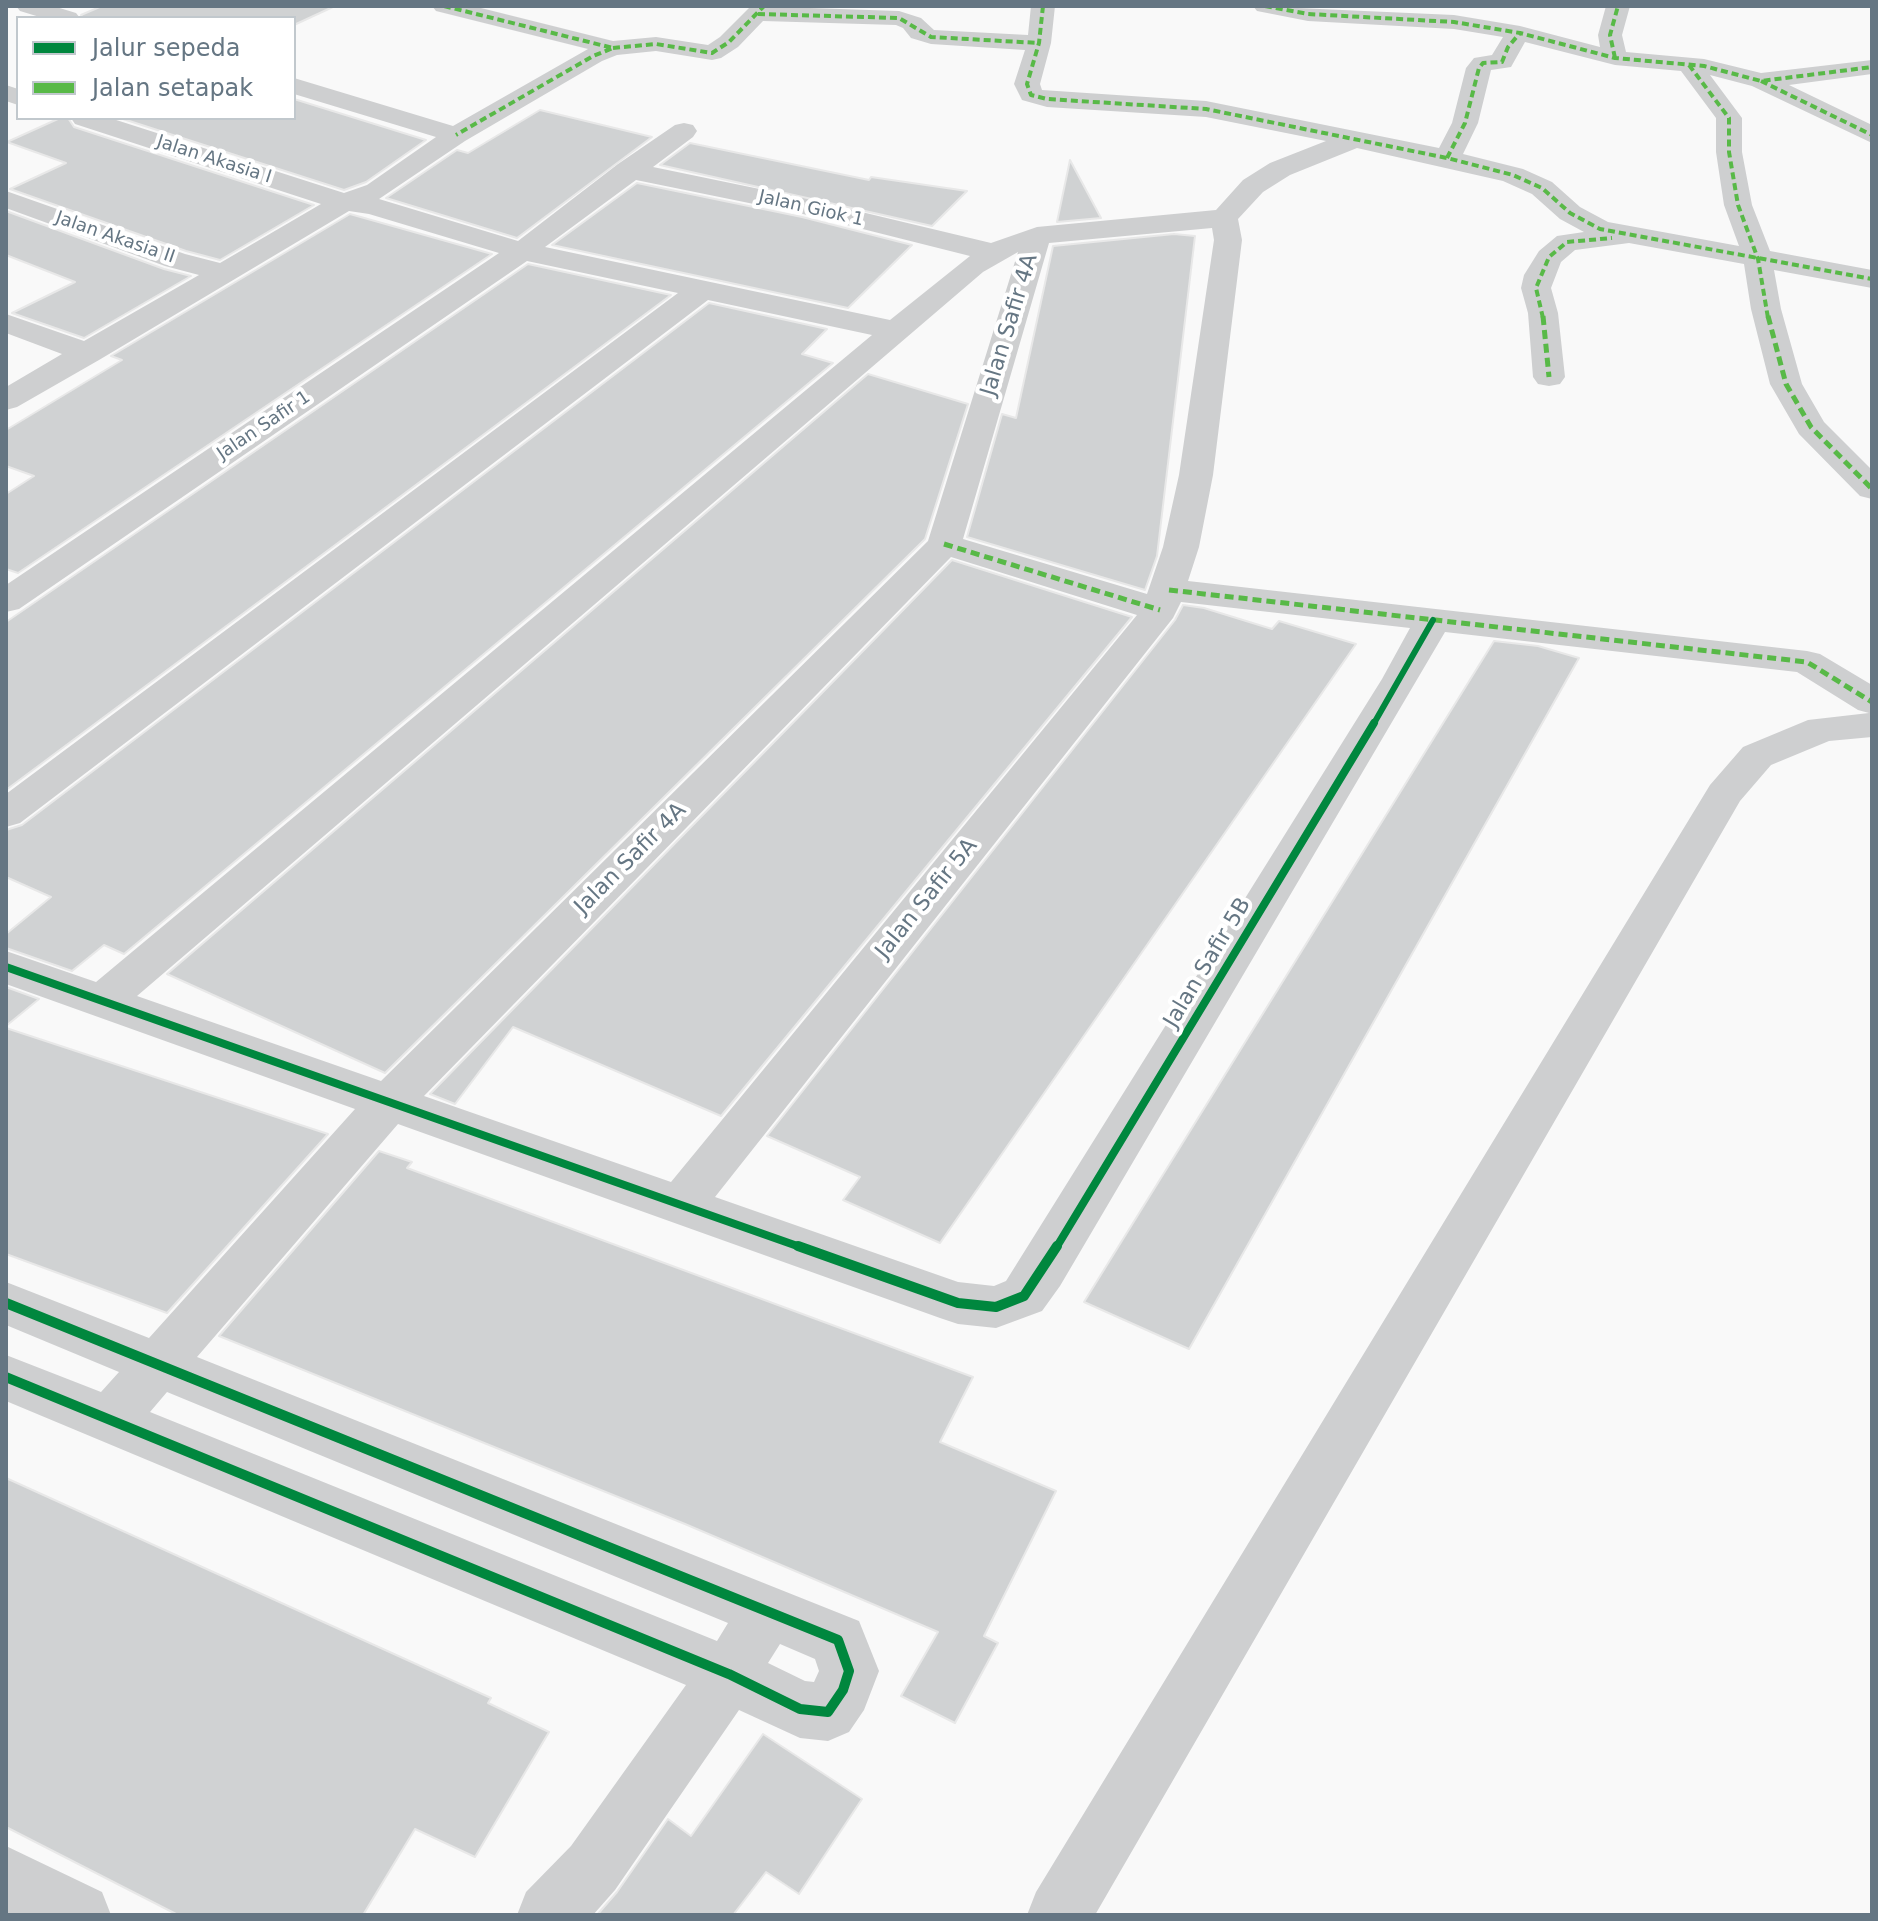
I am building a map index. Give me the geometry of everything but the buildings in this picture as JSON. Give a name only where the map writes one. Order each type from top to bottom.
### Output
[{"type":"street","points":[[28,6],[61,16]]},
{"type":"street","points":[[444,6],[613,48]]},
{"type":"street","points":[[1043,6],[1039,43],[1027,84],[1031,95],[1047,99],[1206,109],[1447,158],[1528,181],[1542,188],[1584,222],[1624,236],[1872,279]]},
{"type":"street","points":[[1265,6],[1437,20],[1520,33],[1615,58],[1720,68],[1761,81],[1872,135]]},
{"type":"street","points":[[1615,58],[1610,35],[1618,6]]},
{"type":"street","points":[[6,422],[364,200],[456,135],[593,56],[613,48],[656,44],[712,53],[761,10],[899,18],[908,20],[920,33],[931,37],[1039,43]]},
{"type":"street","points":[[1447,158],[1465,123],[1479,68],[1483,63],[1502,62],[1508,47],[1520,33]]},
{"type":"street","points":[[1689,65],[1729,118],[1729,152],[1738,205],[1758,259],[1766,309],[1786,384],[1811,427],[1872,489]]},
{"type":"street","points":[[1761,81],[1872,67]]},
{"type":"street","points":[[296,87],[456,135]]},
{"type":"street","name":"Jalan Akasia I","points":[[91,120],[364,200],[522,251],[897,331]]},
{"type":"street","points":[[522,251],[684,131]]},
{"type":"street","points":[[101,1002],[897,331],[994,253],[1037,236],[1224,218],[1253,186],[1280,169],[1355,139]]},
{"type":"street","name":"Jalan Giok 1","points":[[628,170],[818,210],[994,253]]},
{"type":"street","name":"Jalan Akasia II","points":[[6,199],[175,260],[226,273]]},
{"type":"street","points":[[6,400],[226,273],[364,200]]},
{"type":"street","points":[[1165,600],[1196,475],[1228,240],[1224,218]]},
{"type":"street","name":"Jalan Safir 4A","points":[[110,1419],[389,1102],[944,544],[1037,236]]},
{"type":"street","points":[[1549,377],[1543,313],[1536,288],[1539,275],[1549,257],[1567,242],[1624,236]]},
{"type":"street","name":"Jalan Safir 1","points":[[6,601],[522,251]]},
{"type":"street","points":[[6,814],[703,289]]},
{"type":"street","points":[[6,323],[88,353]]},
{"type":"street","points":[[944,544],[1165,600],[1433,620],[1807,662],[1872,702]]},
{"type":"street","name":"Jalan Safir 5A","points":[[681,1205],[1165,600]]},
{"type":"street","name":"Jalan Safir 5B","points":[[681,1205],[958,1303],[996,1307],[1024,1296],[1401,679],[1433,620]]},
{"type":"street","points":[[1059,1915],[1724,794],[1757,756],[1822,729],[1872,725]]},
{"type":"street","points":[[6,967],[681,1205]]},
{"type":"street","points":[[6,1303],[838,1640],[849,1671],[843,1690],[828,1712],[800,1709],[729,1674],[6,1377]]},
{"type":"street","points":[[549,1915],[593,1868],[729,1674],[768,1610]]},
{"type":"street","points":[[6,1878],[79,1915]]},
{"type":"marked path","points":[[444,6],[613,48],[593,56],[456,135]]},
{"type":"marked path","points":[[613,48],[656,44],[712,53],[729,42],[764,6]]},
{"type":"marked path","points":[[1043,6],[1039,43],[1027,84],[1031,95],[1047,99],[1206,109],[1447,158],[1513,175],[1542,188],[1570,213],[1600,229],[1872,279]]},
{"type":"marked path","points":[[1265,6],[1308,14],[1454,22],[1520,33],[1615,58],[1704,66],[1761,81],[1872,67]]},
{"type":"marked path","points":[[1615,58],[1610,35],[1618,6]]},
{"type":"marked path","points":[[758,14],[899,18],[931,37],[1039,43]]},
{"type":"marked path","points":[[1447,158],[1465,123],[1479,68],[1483,63],[1502,62],[1508,47],[1520,33]]},
{"type":"marked path","points":[[1689,65],[1729,118],[1729,152],[1738,205],[1758,259],[1766,309],[1786,384],[1811,427],[1872,489]]},
{"type":"marked path","points":[[1761,81],[1872,135]]},
{"type":"marked path","points":[[1549,377],[1543,313],[1536,288],[1539,275],[1549,257],[1567,242],[1612,238]]},
{"type":"marked path","points":[[944,544],[1160,610]]},
{"type":"marked path","points":[[1169,590],[1807,662],[1872,702]]},
{"type":"cycle path","points":[[6,967],[958,1303],[996,1307],[1024,1296],[1042,1271],[1401,679],[1433,620]]},
{"type":"cycle path","points":[[6,1303],[838,1640],[849,1671],[843,1690],[828,1712],[800,1709],[729,1674],[6,1377]]}]
